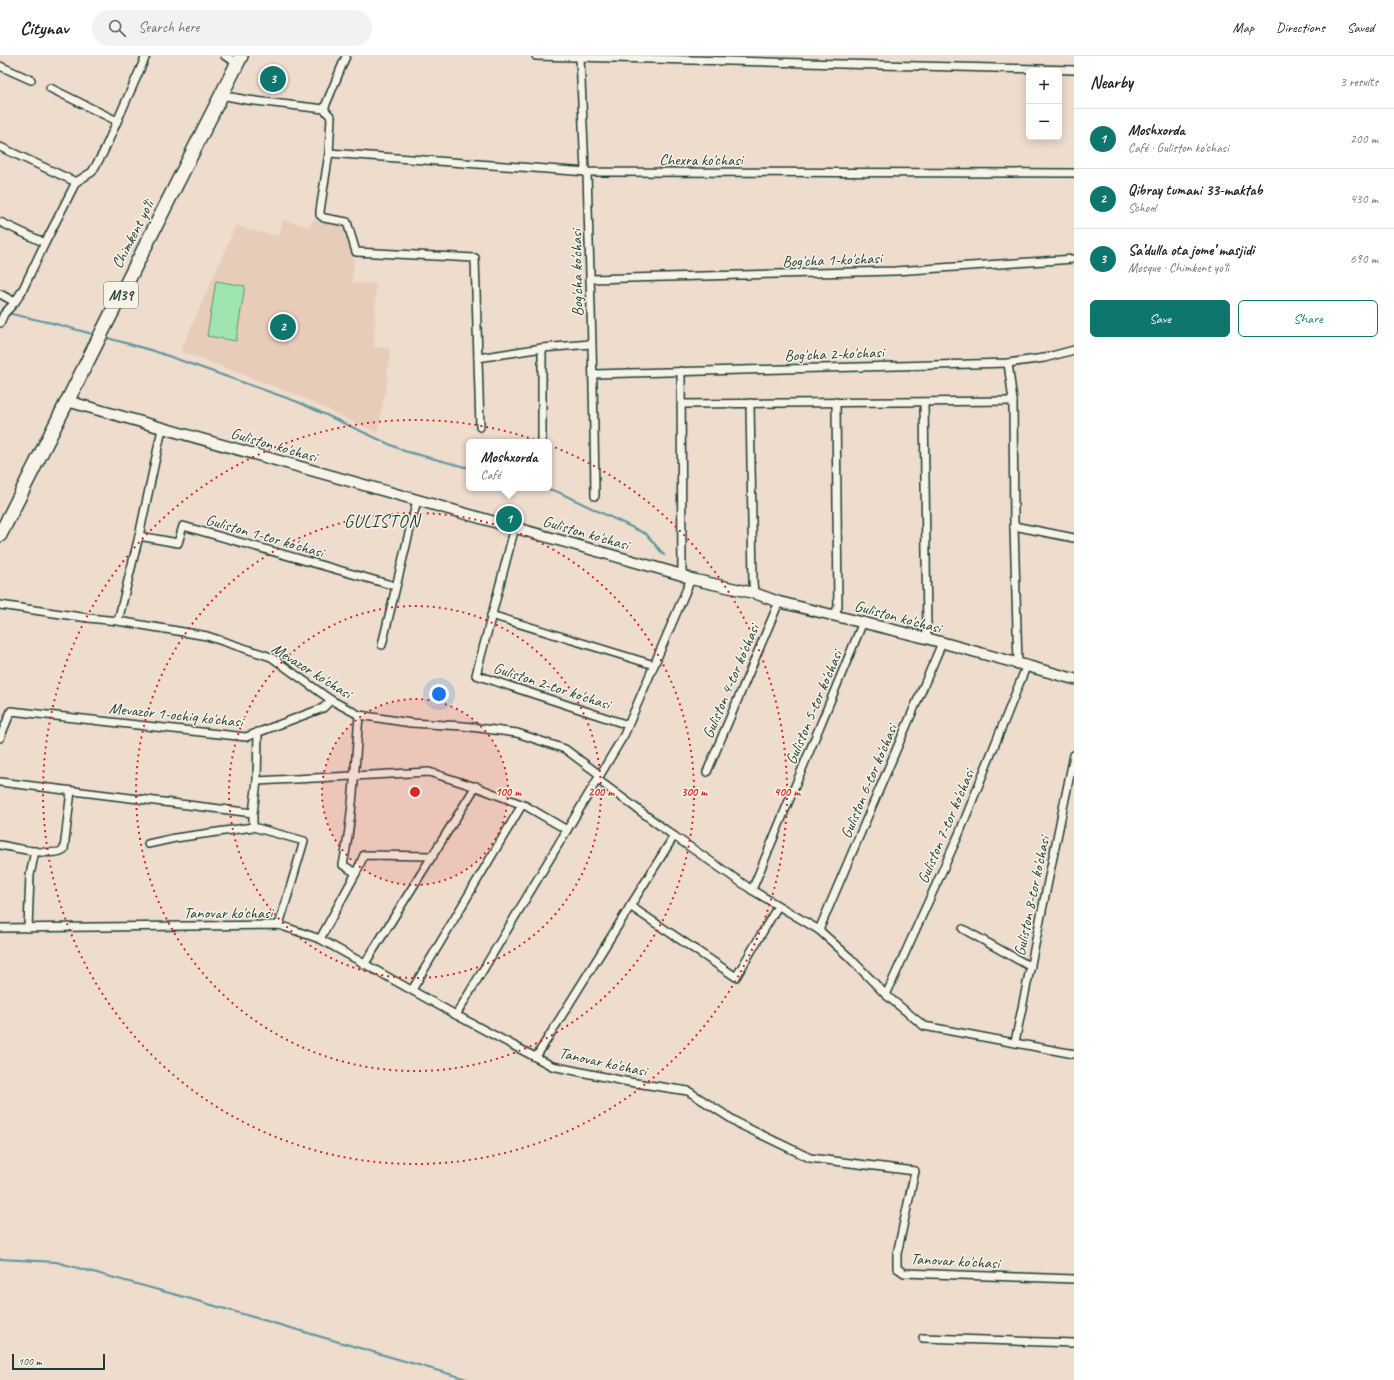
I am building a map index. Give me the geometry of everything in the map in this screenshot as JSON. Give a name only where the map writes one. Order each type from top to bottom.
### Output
[{"type":"highway","name":"Chimkent yo‘li","points":[[0,535],[239,59]]},
{"type":"main road","name":"Guliston ko'chasi","points":[[67,401],[687,577],[754,593],[779,602],[926,638],[1022,666],[1074,679]]},
{"type":"street","points":[[0,323],[4,314],[15,302],[29,279],[45,243],[76,182],[92,172],[103,153],[146,56]]},
{"type":"street","points":[[225,56],[239,59]]},
{"type":"street","points":[[324,108],[346,56]]},
{"type":"street","points":[[536,56],[1074,70]]},
{"type":"street","name":"Bog'cha ko'chasi","points":[[580,57],[586,172],[591,344],[594,374],[595,496]]},
{"type":"street","points":[[0,66],[31,80]]},
{"type":"street","points":[[50,88],[117,121]]},
{"type":"street","points":[[221,95],[247,100],[324,108],[331,117],[329,153],[320,215],[324,218],[347,222],[356,252],[475,258],[480,427]]},
{"type":"street","points":[[0,147],[76,182]]},
{"type":"street","name":"Chexra ko'chasi","points":[[329,153],[586,172],[1074,173]]},
{"type":"street","points":[[0,222],[45,243]]},
{"type":"street","name":"Bog'cha 1-ko'chasi","points":[[590,279],[895,271],[1074,259]]},
{"type":"street","points":[[0,294],[15,302]]},
{"type":"street","points":[[478,358],[542,348],[591,344]]},
{"type":"street","points":[[542,348],[542,439]]},
{"type":"street","name":"Bog'cha 2-ko'chasi","points":[[594,374],[1008,363],[1044,358],[1074,350]]},
{"type":"street","points":[[1008,363],[1013,401],[1014,526],[1022,666]]},
{"type":"street","points":[[456,1015],[624,735],[654,665],[687,577],[681,371]]},
{"type":"street","points":[[682,404],[1013,401]]},
{"type":"street","points":[[834,615],[838,607],[836,402]]},
{"type":"street","points":[[924,402],[926,638]]},
{"type":"street","points":[[750,403],[754,593]]},
{"type":"street","points":[[118,621],[139,536],[162,429]]},
{"type":"street","points":[[382,645],[395,586],[417,500]]},
{"type":"street","name":"Guliston 1-tor ko'chasi","points":[[139,536],[178,543],[183,526],[395,586]]},
{"type":"street","points":[[1014,526],[1074,538]]},
{"type":"street","name":"Guliston 2-tor ko'chasi","points":[[515,527],[476,675],[628,725]]},
{"type":"street","name":"Guliston 4-tor ko'chasi","points":[[707,772],[779,602]]},
{"type":"street","name":"Mevazor ko'chasi","points":[[0,605],[118,621],[206,636],[271,657],[331,700],[359,715],[411,723],[463,726],[517,733],[565,749],[599,778],[674,836],[752,890],[819,930],[849,957],[886,995],[924,1026],[1074,1054]]},
{"type":"street","points":[[491,615],[654,665]]},
{"type":"street","name":"Guliston 5-tor ko'chasi","points":[[752,890],[863,622]]},
{"type":"street","name":"Guliston 6-tor ko'chasi","points":[[819,930],[942,643]]},
{"type":"street","name":"Guliston 7-tor ko'chasi","points":[[886,995],[959,834],[1022,666]]},
{"type":"street","name":"Mevazor 1-ochiq ko'chasi","points":[[0,738],[11,711],[246,737],[323,708],[331,700]]},
{"type":"street","points":[[356,873],[343,865],[349,835],[359,715]]},
{"type":"street","points":[[253,827],[253,813],[257,781],[258,732]]},
{"type":"street","name":"Guliston 8-tor ko'chasi","points":[[1015,1042],[1074,755]]},
{"type":"street","points":[[257,781],[354,774],[429,772],[476,786],[522,805],[567,830]]},
{"type":"street","points":[[0,782],[253,813]]},
{"type":"street","points":[[364,965],[476,786]]},
{"type":"street","points":[[0,845],[35,851],[58,853],[63,851],[71,791]]},
{"type":"street","points":[[412,990],[522,805]]},
{"type":"street","points":[[148,844],[175,838],[253,827],[304,841],[279,925]]},
{"type":"street","points":[[536,1057],[674,836]]},
{"type":"street","points":[[28,928],[30,875],[35,851]]},
{"type":"street","points":[[320,939],[356,873],[364,855],[432,856]]},
{"type":"street","points":[[630,906],[736,977],[778,906]]},
{"type":"street","name":"Tanovar ko'chasi","points":[[0,928],[279,925],[320,939],[364,965],[552,1066],[629,1082],[688,1091],[741,1124],[810,1158],[915,1171],[897,1254],[897,1268],[904,1273],[1074,1279]]},
{"type":"street","points":[[963,929],[1030,967]]},
{"type":"street","points":[[923,1338],[1074,1343]]},
{"type":"shaded area","points":[[283,220],[310,227],[313,220],[342,226],[354,260],[352,283],[376,284],[374,347],[390,348],[387,382],[377,433],[301,397],[181,351],[236,225],[249,230],[279,236]]},
{"type":"green space","points":[[216,281],[245,286],[236,341],[207,336]]},
{"type":"waterway","points":[[7,313],[96,335]]},
{"type":"waterway","points":[[104,337],[154,351],[298,402],[404,451],[466,467]]},
{"type":"waterway","points":[[552,490],[646,534],[664,555]]},
{"type":"waterway","points":[[0,1259],[56,1262],[184,1297],[470,1380]]},
{"type":"place","name":"Sa’dulla ota jome’ masjidi","points":[[273,79]]},
{"type":"place","name":"Qibray tumani 33-maktab","points":[[283,327]]},
{"type":"place","name":"Moshxorda","points":[[509,519]]},
{"type":"district","name":"GULISTON","points":[[382,521]]}]
